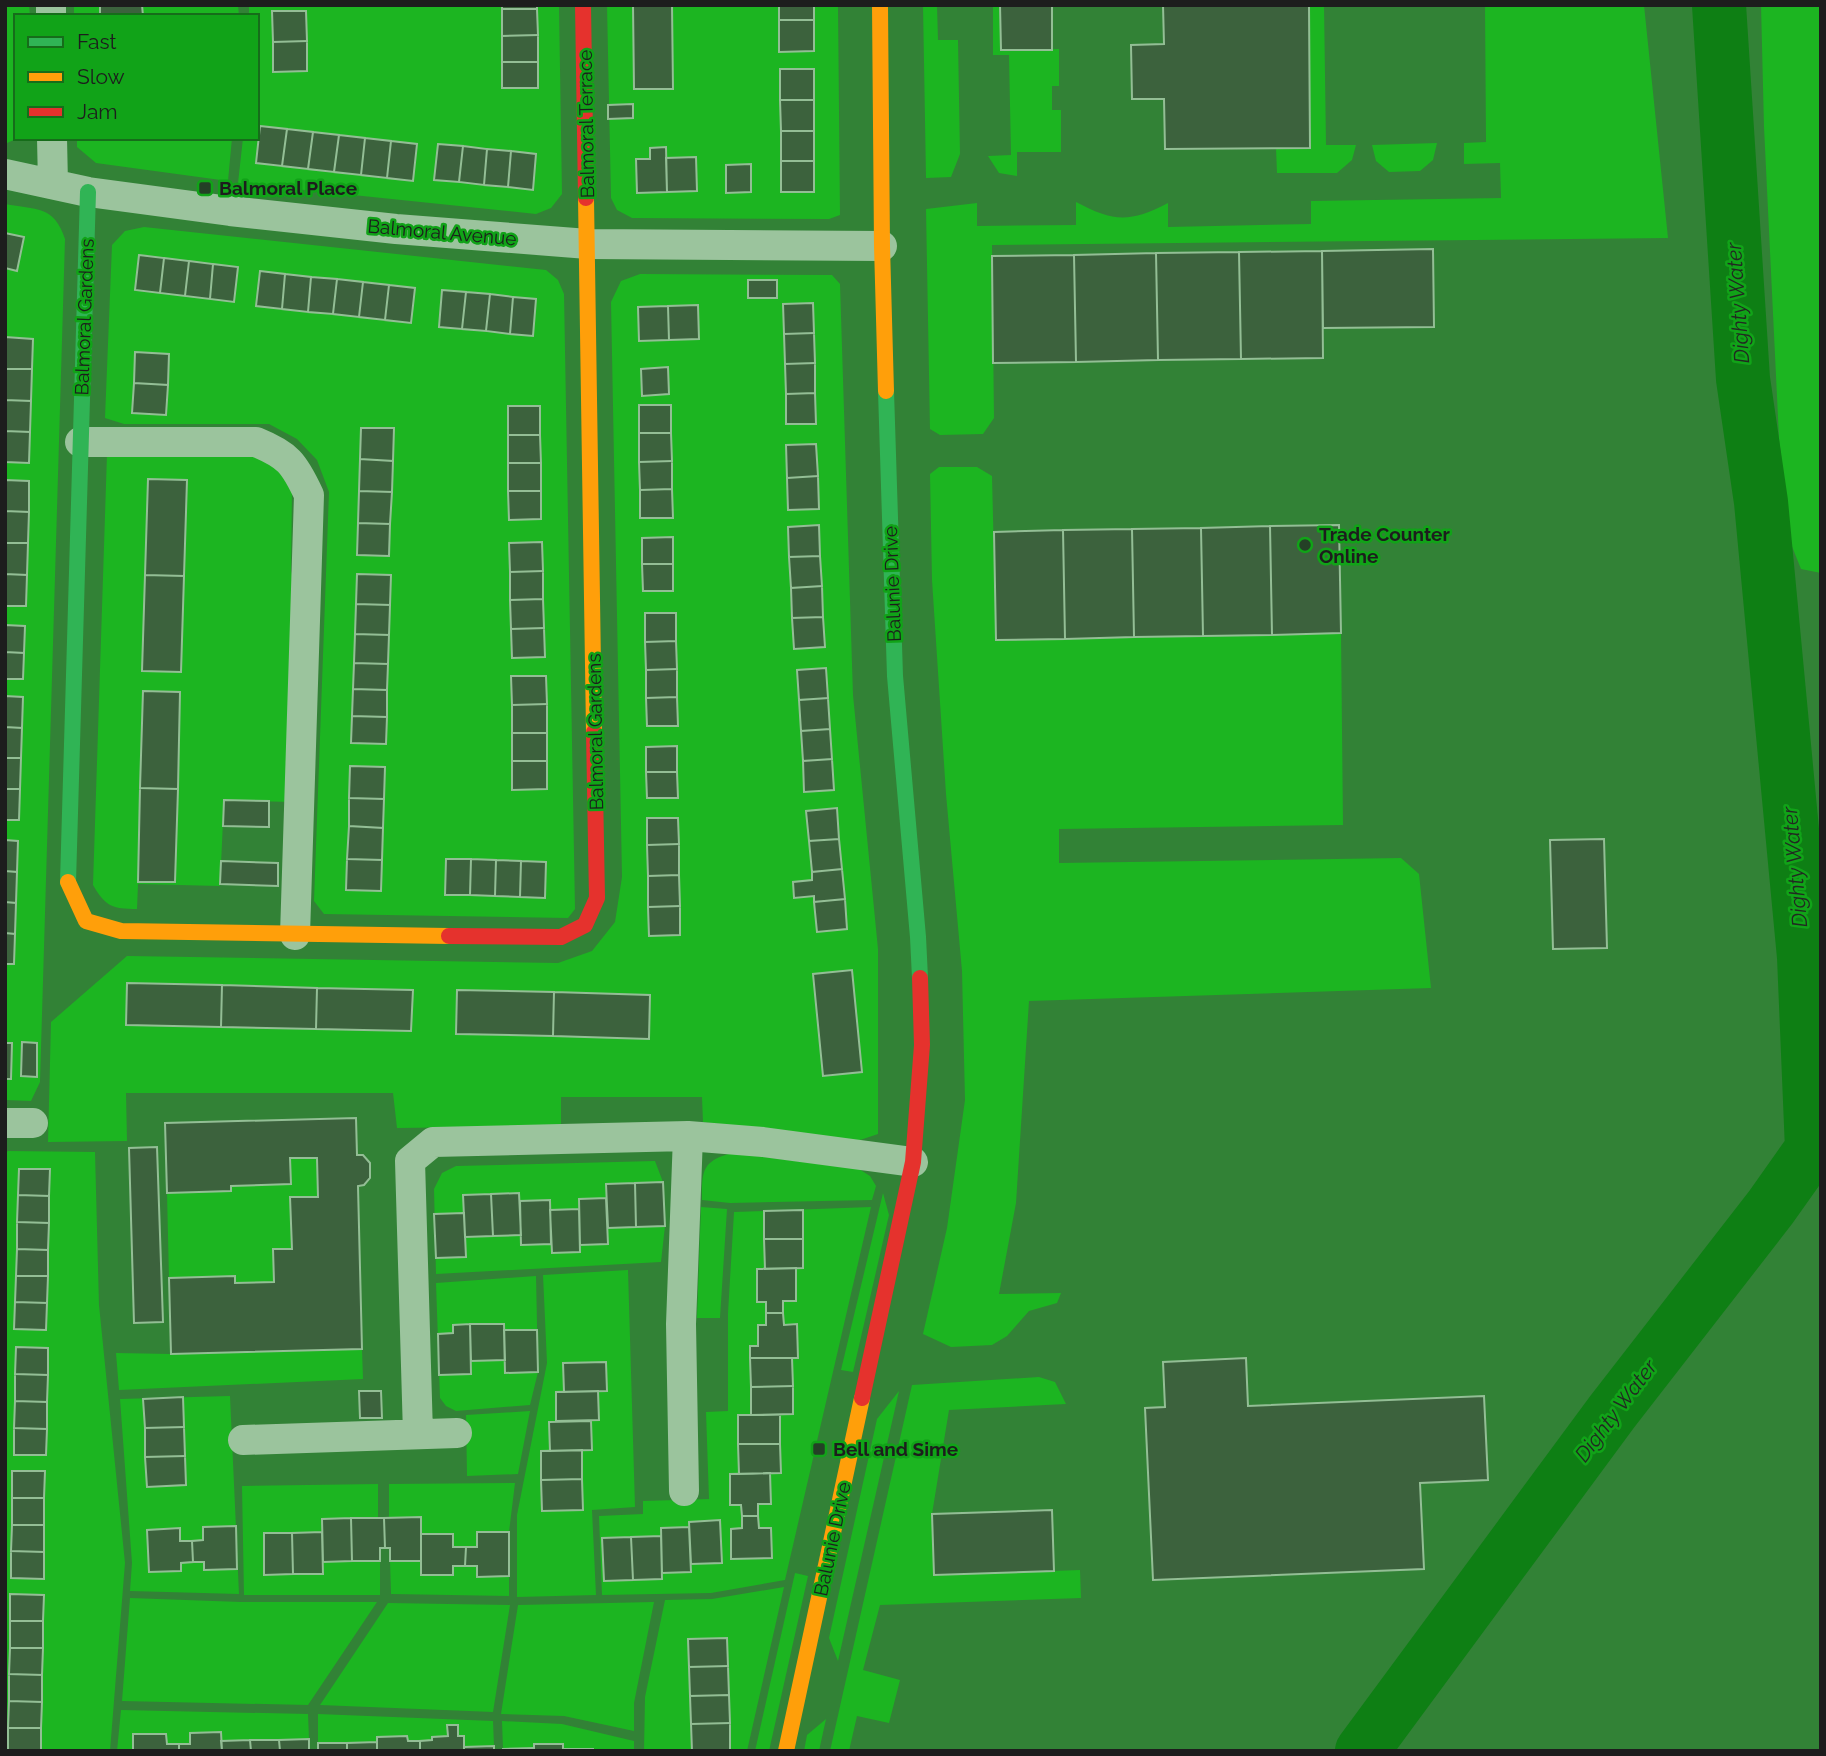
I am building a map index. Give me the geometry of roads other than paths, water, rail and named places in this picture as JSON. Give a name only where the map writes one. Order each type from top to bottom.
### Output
[{"type":"street","name":"Balmoral Terrace","points":[[583,5],[588,244]]},
{"type":"street","name":"Balunie Drive","points":[[786,1751],[914,1162],[922,1045],[919,950],[895,676],[882,246],[880,5]]},
{"type":"street","points":[[52,140],[53,184]]},
{"type":"street","name":"Balmoral Avenue","points":[[5,174],[88,192],[382,228],[588,244],[882,246]]},
{"type":"street","name":"Balmoral Gardens","points":[[88,192],[68,886],[86,921],[121,931],[561,937],[585,925],[597,898],[588,244]]},
{"type":"street","points":[[80,442],[256,442],[280,452],[298,471],[309,495],[295,935]]},
{"type":"street","points":[[418,1434],[410,1161],[433,1142],[688,1136],[763,1142],[914,1162]]},
{"type":"street","points":[[684,1491],[681,1324],[688,1136]]},
{"type":"street","points":[[243,1440],[457,1433]]},
{"type":"waterway","name":"Dighty Water","points":[[1362,1751],[1612,1412],[1771,1207],[1812,1149],[1804,957],[1761,502],[1743,379],[1719,5]]},
{"type":"place","name":"Balmoral Place","points":[[205,188]]},
{"type":"place","name":"Trade Counter Online","points":[[1305,545]]},
{"type":"place","name":"Bell and Sime","points":[[819,1449]]}]
